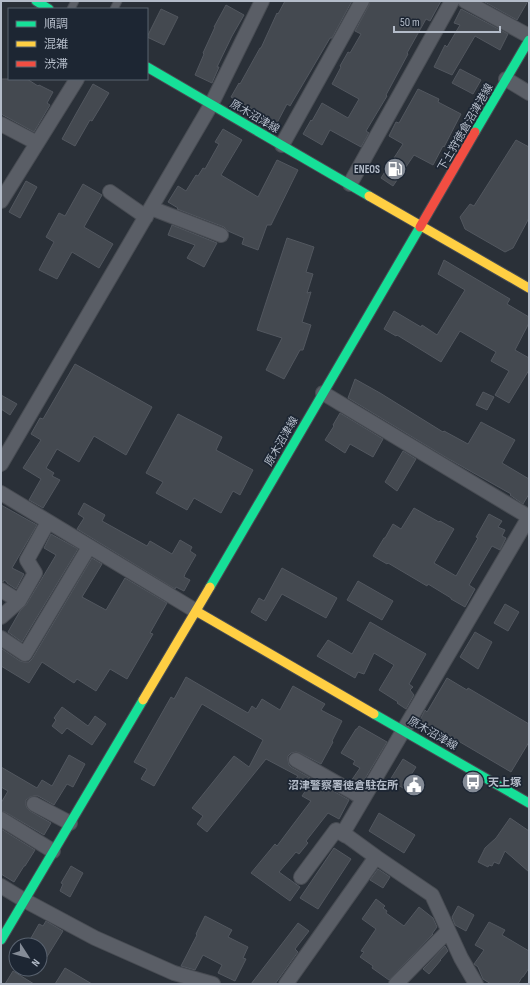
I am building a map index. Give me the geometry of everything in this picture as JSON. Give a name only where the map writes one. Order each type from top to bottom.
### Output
[{"type":"main road","points":[[36,1],[47,8]]},
{"type":"main road","name":"下土狩徳倉沼津港線","points":[[421,225],[529,40]]},
{"type":"main road","name":"原木沼津線","points":[[148,67],[211,105],[421,225],[196,611],[529,803]]},
{"type":"main road","points":[[421,225],[529,288]]},
{"type":"main road","points":[[1,940],[196,611]]},
{"type":"street","points":[[1,464],[211,105],[262,1]]},
{"type":"street","points":[[282,145],[362,1]]},
{"type":"street","points":[[350,184],[452,1]]},
{"type":"street","points":[[465,1],[529,36]]},
{"type":"street","points":[[506,79],[529,94]]},
{"type":"street","points":[[1,202],[76,80]]},
{"type":"street","points":[[1,124],[37,143]]},
{"type":"street","points":[[110,192],[148,212],[221,235]]},
{"type":"street","points":[[322,394],[529,517],[342,833],[346,836]]},
{"type":"street","points":[[1,493],[196,611]]},
{"type":"street","points":[[1,617],[19,601],[35,573],[27,560],[48,522]]},
{"type":"street","points":[[1,638],[25,654],[89,547]]},
{"type":"street","points":[[1,590],[19,601]]},
{"type":"street","points":[[296,760],[363,798]]},
{"type":"street","points":[[34,804],[70,823]]},
{"type":"street","points":[[1,819],[53,851]]},
{"type":"street","points":[[301,877],[336,830],[346,836],[432,895],[448,931],[476,984]]},
{"type":"street","points":[[286,984],[376,857]]},
{"type":"street","points":[[1,886],[95,938],[174,973],[213,984]]},
{"type":"street","points":[[396,984],[448,931]]},
{"type":"building","points":[[285,1],[352,1],[332,38],[330,38],[290,106],[287,104],[277,123],[231,97],[261,48],[277,13],[278,14]]},
{"type":"building","points":[[370,1],[441,1],[430,21],[426,19],[407,53],[408,54],[386,95],[387,96],[366,131],[369,133],[361,147],[330,130],[322,145],[303,134],[322,103],[348,118],[359,99],[332,84],[348,52],[350,53],[361,34],[355,31]]},
{"type":"building","points":[[483,1],[528,1],[517,20]]},
{"type":"building","points":[[226,5],[244,15],[217,67],[219,67],[212,83],[195,75],[214,27]]},
{"type":"building","points":[[161,9],[178,17],[164,45],[148,37]]},
{"type":"building","points":[[461,9],[508,34],[500,50],[475,36],[452,75],[434,67],[445,45],[447,47],[460,25],[454,23]]},
{"type":"building","points":[[460,69],[481,80],[473,94],[452,83]]},
{"type":"building","points":[[1,79],[29,80],[38,86],[39,85],[53,92],[47,103],[50,105],[34,132],[1,114]]},
{"type":"building","points":[[93,84],[109,93],[92,121],[90,120],[75,146],[62,139]]},
{"type":"building","points":[[418,89],[439,99],[438,102],[461,114],[433,165],[414,155],[393,186],[381,178],[403,144],[389,136],[396,122],[399,123]]},
{"type":"building","points":[[223,129],[242,140],[221,175],[258,197],[277,160],[298,170],[271,225],[267,225],[258,250],[242,244],[244,238],[228,231],[224,227],[177,209],[178,208],[168,202],[178,186],[186,191],[196,175],[198,176],[203,168],[205,169],[219,144],[215,142]]},
{"type":"building","points":[[516,140],[529,147],[529,218],[513,248],[505,252],[465,229],[460,217],[470,204],[474,206]]},
{"type":"building","points":[[26,181],[37,187],[20,218],[9,212]]},
{"type":"building","points":[[83,184],[102,195],[84,227],[113,244],[99,268],[72,252],[57,279],[39,270],[54,242],[46,237],[59,213],[65,216]]},
{"type":"building","points":[[172,225],[217,243],[204,267],[187,258],[195,245],[168,235]]},
{"type":"building","points":[[287,238],[314,247],[306,272],[313,274],[307,293],[311,292],[302,322],[311,325],[303,350],[300,350],[284,379],[266,370],[282,338],[257,330]]},
{"type":"building","points":[[444,260],[510,299],[507,304],[529,317],[529,323],[515,350],[529,358],[529,370],[509,403],[495,395],[509,371],[491,361],[496,352],[460,331],[441,362],[397,335],[396,336],[384,329],[394,311],[421,327],[422,325],[437,335],[465,290],[438,274]]},
{"type":"building","points":[[75,364],[152,407],[126,455],[94,436],[79,462],[57,449],[46,468],[54,473],[52,476],[60,480],[43,508],[29,500],[41,479],[23,468],[41,440],[31,434],[40,418],[43,419]]},
{"type":"building","points":[[355,379],[443,432],[444,431],[468,444],[481,422],[515,440],[502,463],[529,479],[529,494],[523,504],[510,495],[511,494],[447,458],[348,398]]},
{"type":"building","points":[[483,392],[494,397],[487,410],[476,405]]},
{"type":"building","points":[[1,395],[17,404],[10,415],[1,409]]},
{"type":"building","points":[[340,413],[383,439],[373,457],[350,444],[345,453],[325,440]]},
{"type":"building","points":[[178,414],[222,437],[216,450],[253,470],[240,495],[233,491],[221,513],[194,498],[187,510],[156,493],[163,482],[146,473]]},
{"type":"building","points":[[403,451],[416,459],[397,491],[385,482]]},
{"type":"building","points":[[84,503],[105,515],[102,521],[147,546],[150,541],[172,554],[180,540],[192,547],[190,551],[196,555],[184,577],[190,580],[184,591],[176,587],[175,589],[77,529],[84,518],[78,514]]},
{"type":"building","points":[[1,505],[37,525],[12,568],[24,574],[16,589],[4,580],[1,582]]},
{"type":"building","points":[[414,508],[454,529],[434,563],[456,576],[478,538],[476,537],[489,514],[502,521],[498,527],[505,530],[502,536],[506,538],[500,550],[492,546],[469,585],[475,589],[465,607],[428,584],[427,586],[373,556],[393,524],[401,529]]},
{"type":"building","points":[[51,534],[78,549],[22,642],[8,632],[56,555],[44,548]]},
{"type":"building","points":[[92,558],[102,564],[82,597],[106,610],[125,578],[167,603],[150,633],[153,634],[127,679],[110,669],[96,691],[77,679],[74,683],[42,662],[29,683],[1,666],[2,649],[20,661],[29,662],[32,659]]},
{"type":"building","points":[[282,568],[337,598],[326,618],[282,594],[266,621],[251,612],[259,598],[264,601]]},
{"type":"building","points":[[358,581],[393,601],[382,620],[347,600]]},
{"type":"building","points":[[505,604],[519,612],[508,631],[494,623]]},
{"type":"building","points":[[370,622],[426,654],[409,684],[413,687],[410,690],[414,695],[406,709],[379,690],[394,665],[374,653],[364,674],[358,672],[355,678],[317,656],[328,640],[352,654]]},
{"type":"building","points":[[475,632],[492,642],[478,669],[460,657]]},
{"type":"building","points":[[186,677],[248,713],[252,706],[256,709],[262,699],[280,710],[293,686],[325,704],[321,710],[342,721],[321,764],[296,752],[291,753],[288,756],[289,765],[291,767],[349,800],[339,819],[328,813],[306,841],[308,843],[299,854],[296,852],[279,872],[300,887],[290,901],[251,873],[275,844],[277,846],[311,801],[302,796],[308,787],[295,780],[298,776],[266,759],[207,832],[197,824],[203,816],[192,808],[234,756],[249,767],[263,740],[202,704],[154,786],[141,779],[147,769],[134,762],[171,697],[174,699]]},
{"type":"building","points":[[447,678],[467,690],[468,688],[529,724],[529,742],[511,772],[443,732],[446,736],[419,722],[425,710],[427,712]]},
{"type":"building","points":[[62,707],[88,726],[95,716],[106,724],[92,745],[67,728],[62,734],[52,726],[56,720],[54,718]]},
{"type":"building","points":[[359,726],[387,742],[360,787],[351,781],[360,768],[353,764],[355,761],[341,753]]},
{"type":"building","points":[[69,755],[85,764],[73,787],[67,784],[54,805],[38,796],[30,797],[26,800],[27,808],[30,811],[51,823],[44,835],[1,811],[1,803],[8,791],[1,787],[1,767],[37,788],[42,780],[52,786]]},
{"type":"building","points":[[403,759],[416,767],[403,788],[390,780]]},
{"type":"building","points":[[379,813],[415,835],[404,853],[369,831]]},
{"type":"building","points":[[510,818],[529,831],[529,872],[505,851],[499,864],[494,862],[492,866],[489,865],[488,867],[478,862],[485,848],[496,838]]},
{"type":"building","points":[[1,829],[35,850],[14,882],[1,874]]},
{"type":"building","points":[[334,848],[351,859],[318,909],[300,898]]},
{"type":"building","points":[[71,866],[83,873],[70,897],[60,891],[63,884],[61,883]]},
{"type":"building","points":[[378,869],[390,877],[383,888],[370,880]]},
{"type":"building","points":[[376,899],[385,906],[383,908],[387,911],[386,913],[404,926],[419,907],[433,918],[437,927],[433,934],[389,980],[360,957],[364,952],[361,951],[376,929],[362,919]]},
{"type":"building","points":[[458,906],[474,915],[466,931],[455,925],[452,917]]},
{"type":"building","points":[[205,916],[232,930],[228,937],[248,947],[243,958],[246,959],[235,981],[218,973],[222,965],[203,955],[195,970],[181,966]]},
{"type":"building","points":[[46,921],[63,931],[48,955],[48,937],[32,937],[39,924],[43,926]]},
{"type":"building","points":[[489,922],[505,930],[502,935],[529,951],[529,968],[518,984],[491,984],[483,979],[478,967],[474,964],[484,950],[475,945]]},
{"type":"building","points":[[298,923],[309,931],[295,949],[298,952],[275,984],[251,984]]},
{"type":"building","points":[[445,946],[448,951],[429,974],[423,969]]},
{"type":"building","points":[[65,968],[92,984],[55,984]]},
{"type":"building","points":[[9,977],[23,977],[34,984],[5,984]]},
{"type":"traffic: fast","points":[[36,1],[47,8]]},
{"type":"traffic: fast","points":[[475,132],[529,40]]},
{"type":"traffic: fast","points":[[148,68],[369,196]]},
{"type":"traffic: fast","points":[[210,587],[420,227]]},
{"type":"traffic: fast","points":[[1,940],[143,700]]},
{"type":"traffic: fast","points":[[374,714],[529,803]]},
{"type":"traffic: slow","points":[[369,196],[529,288]]},
{"type":"traffic: slow","points":[[143,700],[210,587]]},
{"type":"traffic: slow","points":[[196,611],[374,714]]},
{"type":"traffic: jam","points":[[420,227],[475,132]]},
{"type":"place","name":"ENEOS","points":[[395,169]]},
{"type":"place","name":"天上塚","points":[[473,782]]},
{"type":"place","name":"沼津警察署徳倉駐在所","points":[[414,785]]}]
